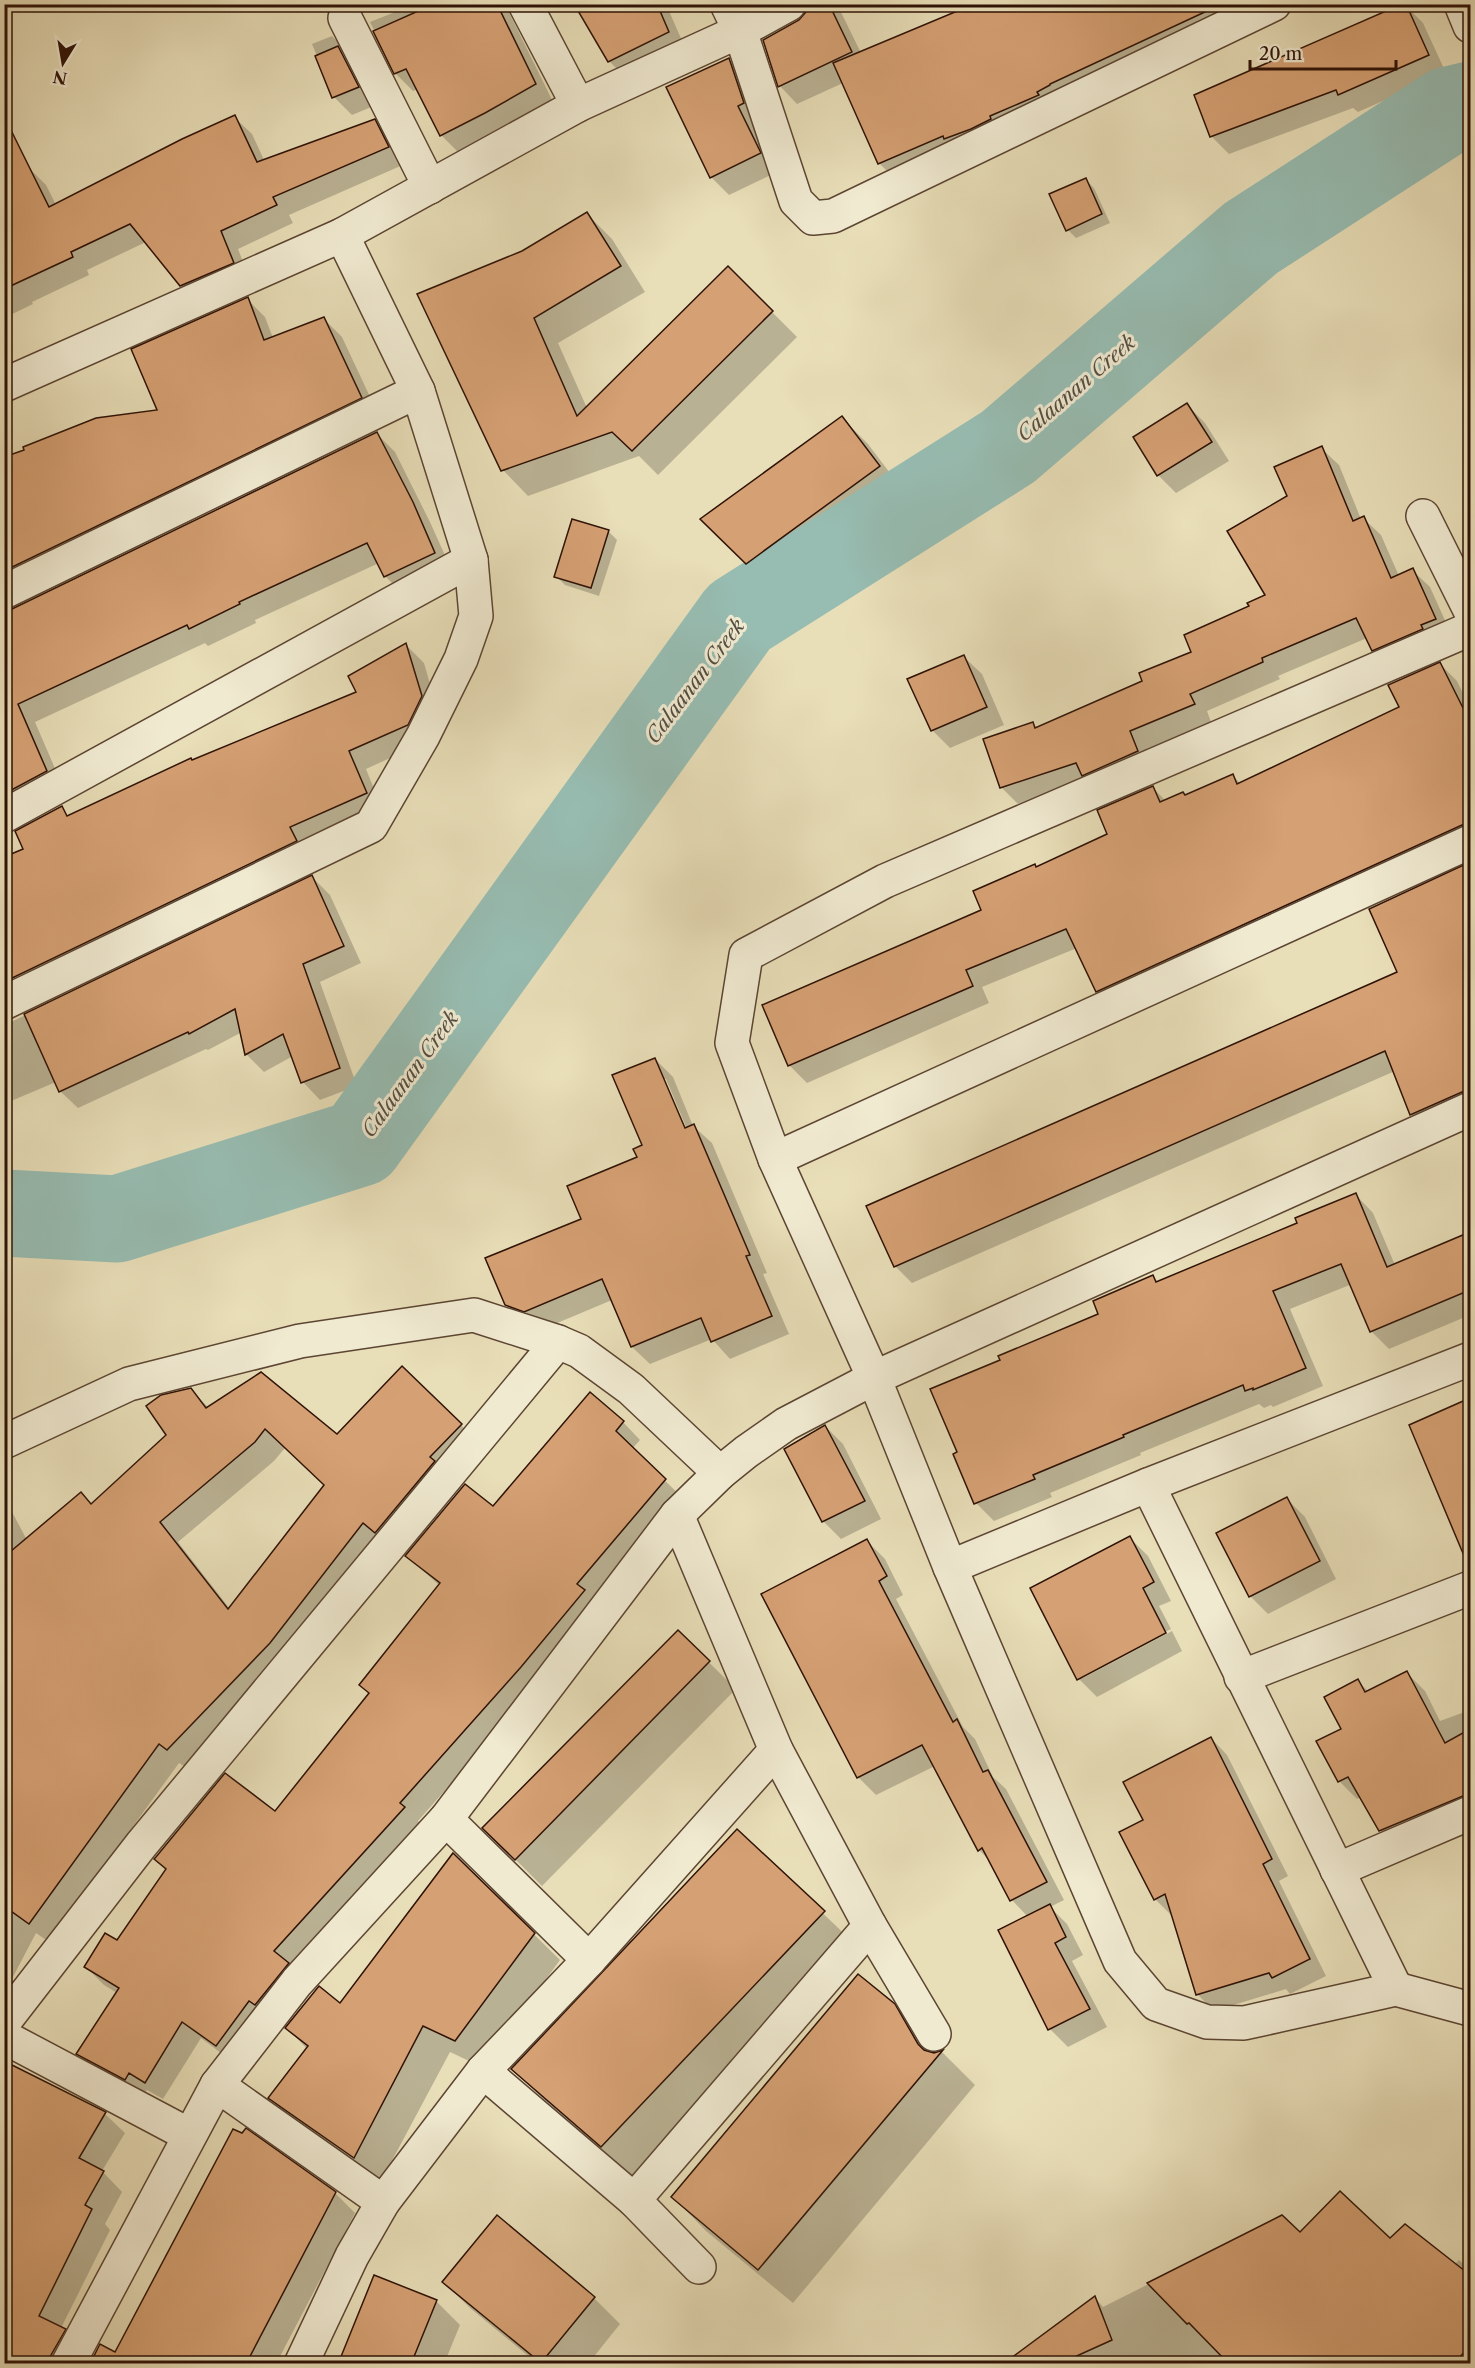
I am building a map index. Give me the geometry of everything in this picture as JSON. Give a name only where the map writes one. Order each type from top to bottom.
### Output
[{"type":"street","points":[[525,4],[578,105]]},
{"type":"street","points":[[4,385],[342,235],[734,18],[789,4]]},
{"type":"street","points":[[734,18],[796,201],[813,218],[833,216],[1274,4]]},
{"type":"street","points":[[1461,4],[1470,26]]},
{"type":"street","points":[[345,18],[430,188]]},
{"type":"street","points":[[4,1003],[371,826],[423,736],[461,659],[476,616],[471,560],[418,391],[342,235]]},
{"type":"street","points":[[4,592],[418,391]]},
{"type":"street","points":[[1423,516],[1470,610]]},
{"type":"street","points":[[4,816],[471,560]]},
{"type":"street","points":[[1470,629],[885,881],[746,955],[732,1043],[775,1159],[874,1378],[950,1567],[1120,1961],[1156,2004],[1207,2022],[1244,2023],[1396,1989],[1470,2009]]},
{"type":"street","points":[[775,1159],[1470,842]]},
{"type":"street","points":[[68,2364],[217,2085],[297,1982],[446,1819],[678,1515],[720,1473],[786,1425],[874,1378],[1470,1109]]},
{"type":"street","points":[[4,1442],[129,1384],[300,1341],[474,1315],[579,1351],[631,1389],[720,1473]]},
{"type":"street","points":[[4,2022],[141,1845],[558,1342]]},
{"type":"street","points":[[950,1567],[1148,1485],[1470,1359]]},
{"type":"street","points":[[1148,1485],[1396,1989]]},
{"type":"street","points":[[678,1515],[776,1750],[870,1926],[934,2034]]},
{"type":"street","points":[[1241,1677],[1470,1588]]},
{"type":"street","points":[[301,2364],[352,2256],[383,2202],[483,2071],[589,1960],[776,1750]]},
{"type":"street","points":[[1336,1869],[1470,1812]]},
{"type":"street","points":[[446,1819],[589,1960]]},
{"type":"street","points":[[634,2200],[870,1926]]},
{"type":"street","points":[[4,2037],[189,2135]]},
{"type":"street","points":[[483,2071],[634,2200],[699,2267]]},
{"type":"street","points":[[217,2085],[383,2202]]},
{"type":"building","points":[[434,4],[497,4],[536,84],[440,136],[406,69],[394,74],[373,31]]},
{"type":"building","points":[[574,4],[657,4],[669,32],[608,62]]},
{"type":"building","points":[[808,4],[829,4],[852,52],[778,87],[763,40],[799,20]]},
{"type":"building","points":[[974,4],[1222,4],[1050,84],[1037,92],[1039,95],[990,116],[991,119],[971,129],[944,139],[943,136],[878,164],[833,63]]},
{"type":"building","points":[[1406,4],[1429,55],[1338,95],[1336,90],[1210,137],[1194,95]]},
{"type":"building","points":[[338,46],[359,87],[332,98],[315,56]]},
{"type":"building","points":[[729,58],[744,103],[738,106],[761,153],[710,178],[666,87]]},
{"type":"building","points":[[235,115],[257,162],[375,119],[389,147],[273,197],[277,205],[221,231],[234,263],[180,286],[130,224],[71,252],[73,257],[4,289],[4,116],[49,207],[182,139]]},
{"type":"building","points":[[1086,178],[1102,214],[1066,231],[1049,194]]},
{"type":"building","points":[[587,212],[621,266],[534,318],[577,416],[728,266],[773,311],[632,451],[612,432],[501,471],[417,294],[522,251]]},
{"type":"building","points":[[248,297],[264,340],[324,317],[362,398],[4,571],[4,457],[96,418],[157,410],[131,349]]},
{"type":"building","points":[[1187,403],[1212,442],[1157,476],[1133,437]]},
{"type":"building","points":[[842,416],[880,466],[746,564],[700,519]]},
{"type":"building","points":[[377,432],[413,502],[435,553],[384,577],[367,543],[239,602],[240,604],[189,629],[187,625],[18,704],[47,771],[4,794],[4,610],[12,609]]},
{"type":"building","points":[[1322,446],[1353,521],[1364,516],[1391,578],[1413,568],[1436,619],[1421,625],[1423,629],[1372,651],[1356,618],[1262,658],[1263,662],[1190,694],[1195,704],[1130,731],[1138,751],[1082,776],[1076,763],[1000,788],[983,739],[1033,722],[1035,728],[1142,681],[1139,673],[1191,652],[1184,635],[1249,606],[1247,603],[1265,595],[1227,531],[1287,496],[1274,467]]},
{"type":"building","points":[[572,519],[609,530],[591,588],[554,577]]},
{"type":"building","points":[[406,643],[422,696],[408,725],[349,751],[367,793],[290,827],[297,841],[8,980],[4,972],[4,857],[23,849],[15,831],[62,806],[67,816],[191,758],[192,760],[356,692],[348,676]]},
{"type":"building","points":[[964,655],[987,707],[931,731],[907,679]]},
{"type":"building","points":[[1440,662],[1470,722],[1470,823],[1096,992],[1066,929],[966,970],[973,986],[788,1066],[762,1005],[981,910],[973,891],[1035,864],[1036,867],[1107,834],[1097,810],[1153,786],[1160,802],[1183,792],[1185,795],[1233,774],[1237,784],[1399,707],[1388,685]]},
{"type":"building","points":[[1470,862],[1470,1090],[1410,1115],[1385,1051],[894,1267],[866,1206],[1397,972],[1369,909]]},
{"type":"building","points":[[312,875],[344,946],[303,964],[340,1068],[301,1083],[283,1034],[245,1055],[235,1009],[189,1034],[188,1032],[59,1092],[24,1014]]},
{"type":"building","points":[[655,1058],[685,1128],[694,1124],[750,1255],[746,1256],[772,1316],[711,1342],[701,1318],[631,1347],[602,1279],[524,1312],[505,1305],[485,1258],[581,1219],[567,1186],[637,1157],[633,1149],[642,1145],[612,1075]]},
{"type":"building","points":[[1356,1193],[1387,1267],[1470,1232],[1470,1290],[1370,1332],[1341,1264],[1273,1291],[1306,1368],[1253,1390],[1253,1388],[1245,1391],[1243,1385],[1123,1435],[1124,1437],[1033,1475],[1035,1479],[974,1504],[953,1454],[957,1452],[930,1389],[1000,1360],[998,1356],[1098,1314],[1093,1301],[1153,1275],[1156,1282],[1297,1223],[1295,1218]]},
{"type":"building","points":[[402,1366],[462,1424],[430,1457],[435,1461],[375,1533],[363,1523],[270,1643],[167,1750],[159,1744],[29,1924],[4,1906],[4,1557],[81,1492],[91,1504],[166,1435],[146,1406],[161,1395],[191,1388],[206,1408],[261,1372],[337,1434]],"holes":[[[265,1429],[324,1485],[228,1609],[160,1522],[255,1442]]]},
{"type":"building","points":[[590,1392],[624,1421],[616,1431],[666,1479],[577,1584],[585,1590],[521,1667],[400,1803],[405,1807],[274,1951],[289,1963],[255,2005],[249,2001],[216,2046],[182,2022],[145,2083],[129,2073],[125,2080],[76,2054],[119,1988],[84,1967],[105,1933],[117,1940],[166,1869],[154,1859],[225,1773],[275,1811],[369,1693],[359,1685],[440,1583],[405,1556],[465,1484],[493,1506]]},
{"type":"building","points":[[1470,1398],[1470,1570],[1409,1425]]},
{"type":"building","points":[[825,1425],[865,1501],[822,1522],[784,1449]]},
{"type":"building","points":[[1287,1497],[1320,1561],[1249,1597],[1216,1533]]},
{"type":"building","points":[[1130,1536],[1154,1582],[1143,1588],[1166,1633],[1077,1680],[1030,1588]]},
{"type":"building","points":[[867,1539],[887,1576],[879,1581],[953,1722],[957,1719],[983,1772],[988,1770],[1047,1882],[1010,1901],[982,1848],[978,1851],[922,1745],[857,1778],[761,1594]]},
{"type":"building","points":[[678,1630],[710,1661],[515,1860],[482,1828]]},
{"type":"building","points":[[1407,1671],[1445,1743],[1470,1729],[1470,1795],[1379,1831],[1348,1777],[1338,1782],[1316,1741],[1341,1729],[1324,1697],[1358,1679],[1365,1692]]},
{"type":"building","points":[[1211,1737],[1272,1859],[1263,1864],[1310,1959],[1272,1978],[1269,1973],[1196,1995],[1165,1894],[1154,1900],[1119,1832],[1143,1820],[1123,1782]]},
{"type":"building","points":[[737,1829],[825,1911],[601,2147],[511,2069]]},
{"type":"building","points":[[453,1853],[535,1933],[455,2041],[423,2026],[354,2158],[268,2098],[308,2046],[285,2028],[319,1986],[340,2003]]},
{"type":"building","points":[[1050,1904],[1066,1937],[1055,1943],[1090,2009],[1048,2030],[998,1930]]},
{"type":"building","points":[[858,1974],[895,2004],[918,2044],[924,2050],[934,2053],[943,2050],[758,2270],[671,2197]]},
{"type":"building","points":[[4,2061],[106,2112],[79,2158],[104,2171],[85,2205],[92,2209],[39,2316],[66,2329],[51,2355],[49,2364],[4,2364]]},
{"type":"building","points":[[246,2128],[336,2192],[246,2364],[90,2364],[100,2344],[115,2352],[233,2129],[242,2133]]},
{"type":"building","points":[[1340,2191],[1390,2238],[1405,2224],[1470,2275],[1470,2346],[1453,2364],[1229,2364],[1147,2283],[1282,2215],[1300,2232]]},
{"type":"building","points":[[497,2215],[595,2297],[541,2363],[442,2282]]},
{"type":"building","points":[[374,2275],[437,2300],[411,2364],[338,2364]]},
{"type":"building","points":[[1095,2296],[1112,2340],[1059,2364],[1003,2364]]},
{"type":"waterway","name":"Calaanan Creek","points":[[4,1213],[117,1219],[360,1143],[739,617],[1008,447],[1251,238],[1449,110],[1470,105]]}]
